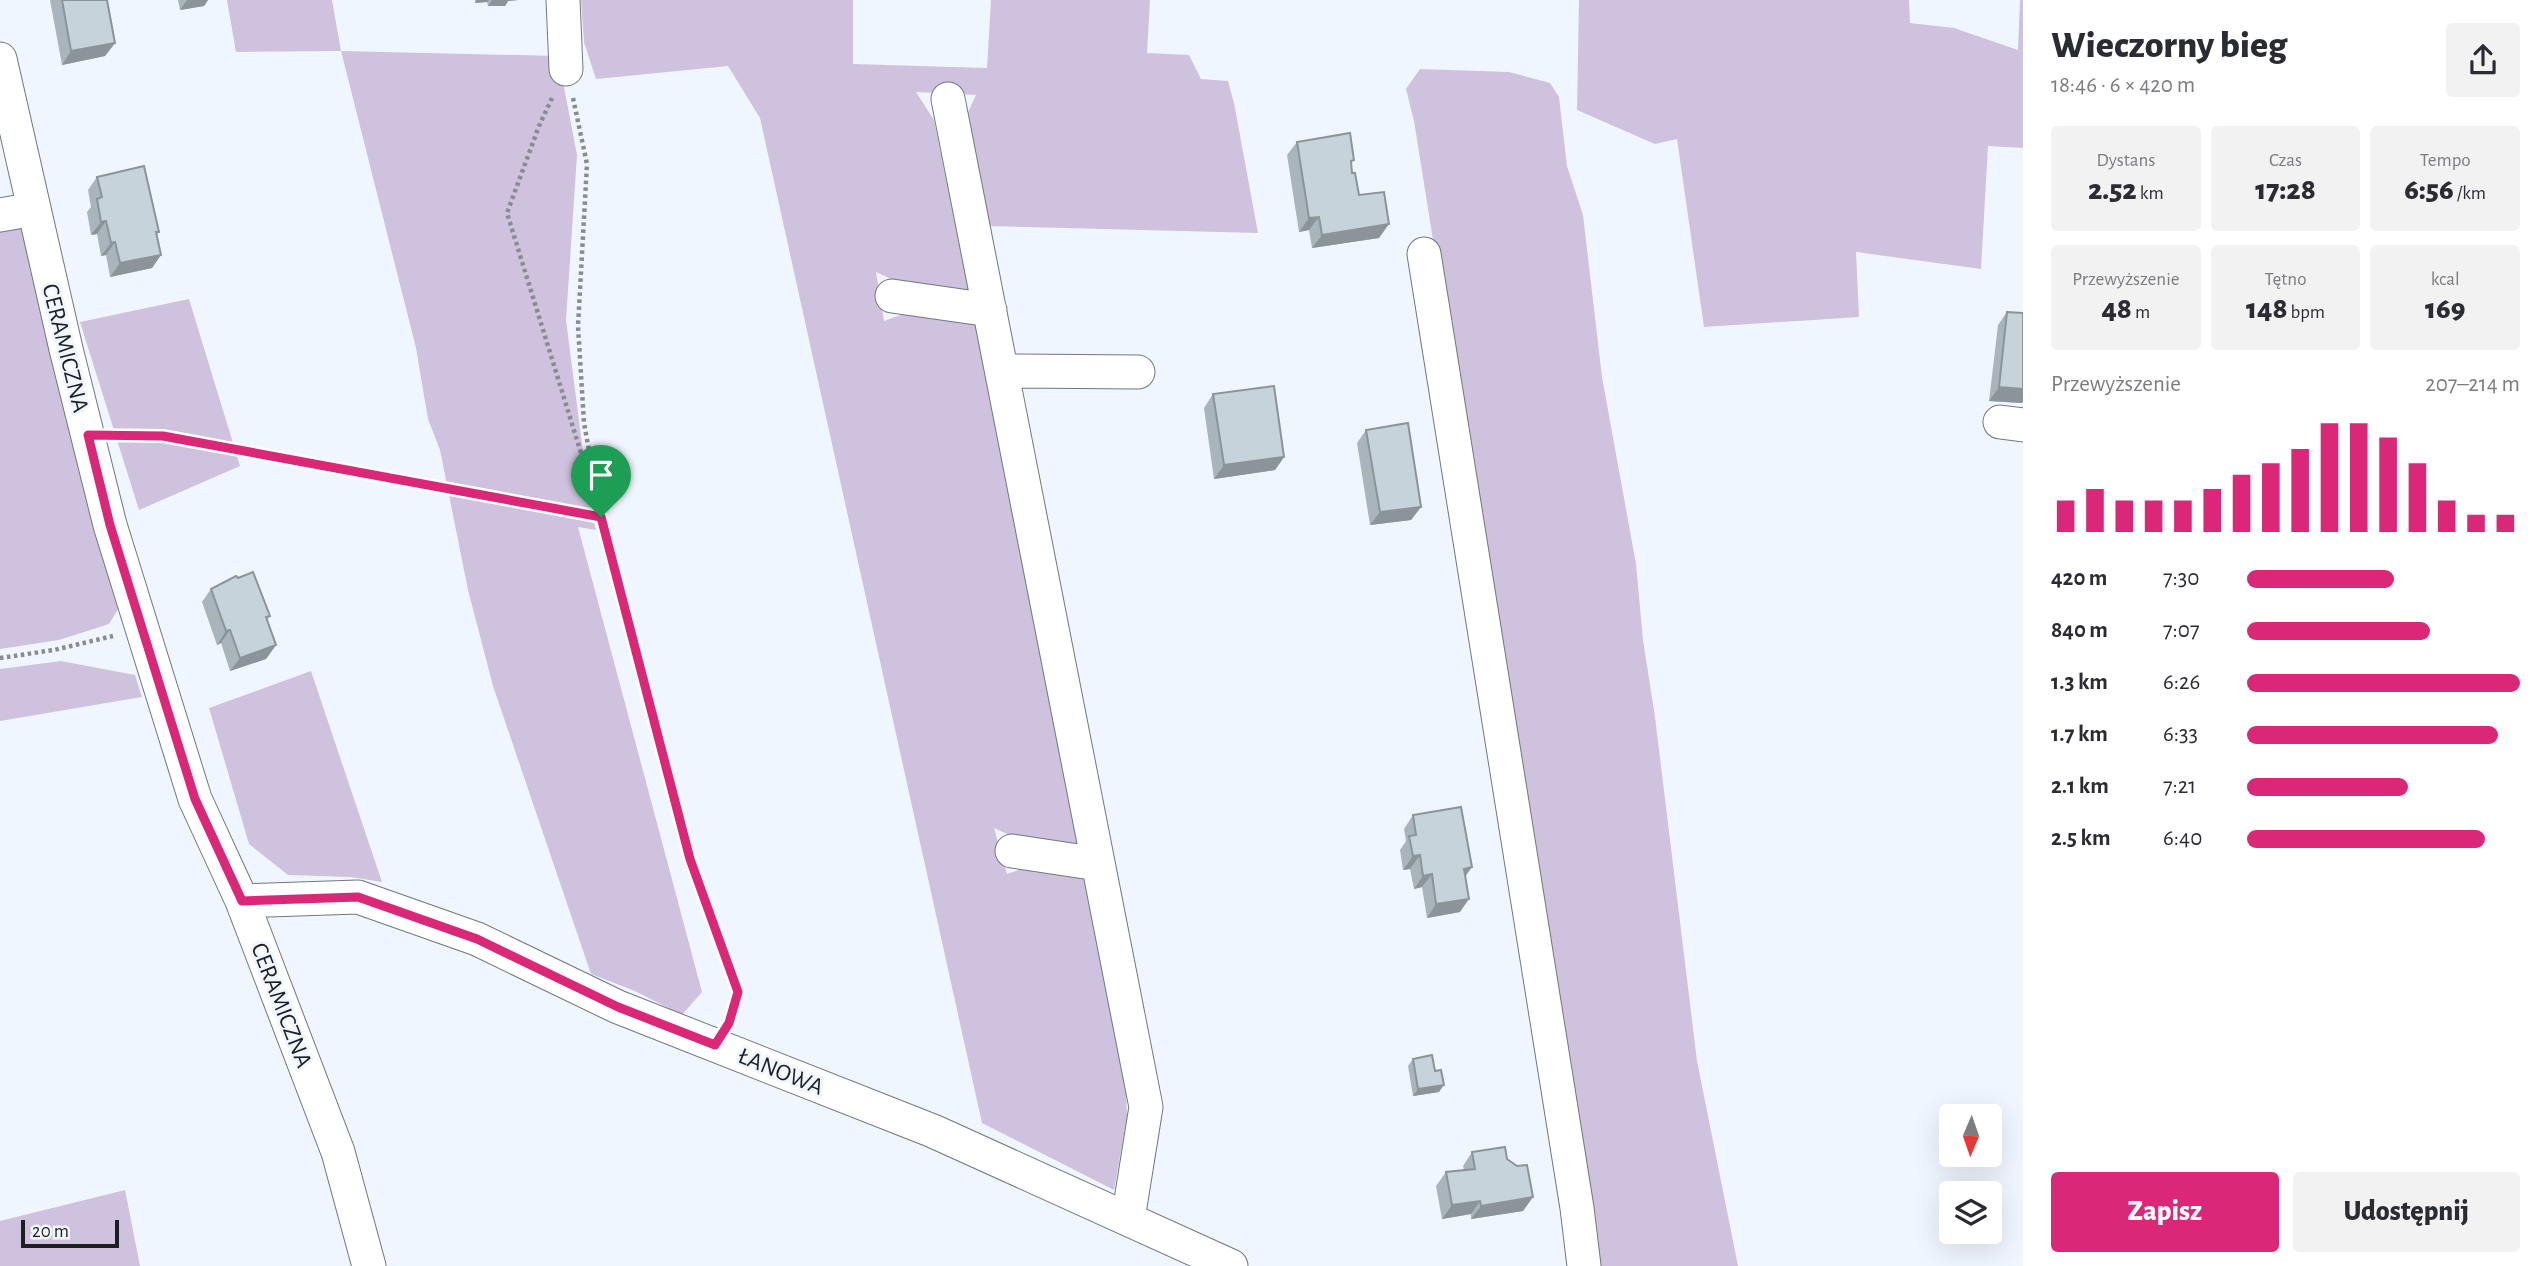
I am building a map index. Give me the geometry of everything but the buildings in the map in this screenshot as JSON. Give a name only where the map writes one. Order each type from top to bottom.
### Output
[{"type":"street","points":[[563,0],[566,69]]},
{"type":"street","name":"CERAMICZNA","points":[[0,59],[110,525],[195,799],[242,901],[338,1152],[369,1266]]},
{"type":"street","points":[[948,99],[1146,1107],[1128,1219]]},
{"type":"street","points":[[0,215],[34,209]]},
{"type":"street","points":[[1424,254],[1575,1194],[1584,1266]]},
{"type":"street","points":[[892,296],[990,310]]},
{"type":"street","points":[[1002,370],[1138,372]]},
{"type":"street","points":[[1012,851],[1098,864]]},
{"type":"street","name":"ŁANOWA","points":[[242,901],[358,897],[477,939],[618,1007],[933,1131],[1231,1266]]},
{"type":"path","points":[[566,69],[587,164],[578,326],[584,423],[601,517]]},
{"type":"path","points":[[566,69],[539,126],[507,214],[601,517],[690,859],[738,992],[729,1023],[715,1045]]},
{"type":"path","points":[[88,435],[163,436],[601,517]]},
{"type":"path","points":[[0,658],[54,650],[142,629]]},
{"type":"shaded area","points":[[227,0],[332,0],[341,51],[236,52]]},
{"type":"shaded area","points":[[581,0],[853,0],[853,64],[987,68],[991,0],[1150,0],[1147,53],[1189,55],[1201,79],[1228,81],[1258,233],[987,226],[965,119],[976,95],[916,92],[934,120],[970,295],[906,286],[876,272],[884,321],[909,312],[975,322],[1081,849],[1025,842],[994,828],[1007,874],[1027,867],[1084,877],[1126,1088],[1127,1117],[1114,1190],[982,1123],[760,118],[728,66],[596,79],[584,42]]},
{"type":"shaded area","points":[[1579,0],[1909,0],[1910,23],[1954,28],[2018,50],[2020,0],[2023,0],[2023,148],[1988,146],[1981,269],[1856,252],[1859,317],[1704,327],[1677,139],[1655,144],[1577,110]]},
{"type":"shaded area","points":[[341,51],[558,56],[577,155],[566,320],[590,506],[596,530],[578,527],[702,992],[682,1015],[635,991],[591,974],[493,686],[468,590],[440,450],[428,419],[416,348]]},
{"type":"shaded area","points":[[1420,69],[1509,72],[1550,83],[1559,97],[1567,166],[1583,215],[1602,377],[1636,564],[1643,640],[1655,717],[1697,1061],[1738,1266],[1595,1266],[1414,121],[1406,89]]},
{"type":"shaded area","points":[[22,221],[96,537],[120,606],[109,624],[59,640],[0,649],[0,226]]},
{"type":"shaded area","points":[[189,299],[240,466],[139,510],[80,322]]},
{"type":"shaded area","points":[[61,661],[135,675],[142,697],[0,721],[0,669]]},
{"type":"shaded area","points":[[311,671],[382,882],[351,877],[288,875],[249,844],[209,708]]},
{"type":"shaded area","points":[[125,1190],[140,1266],[0,1266],[0,1221]]},
{"type":"route","points":[[88,435],[163,436],[601,517],[690,859],[738,992],[729,1023],[715,1045],[618,1007],[477,939],[358,897],[242,901],[195,799],[110,525],[88,435]]}]
